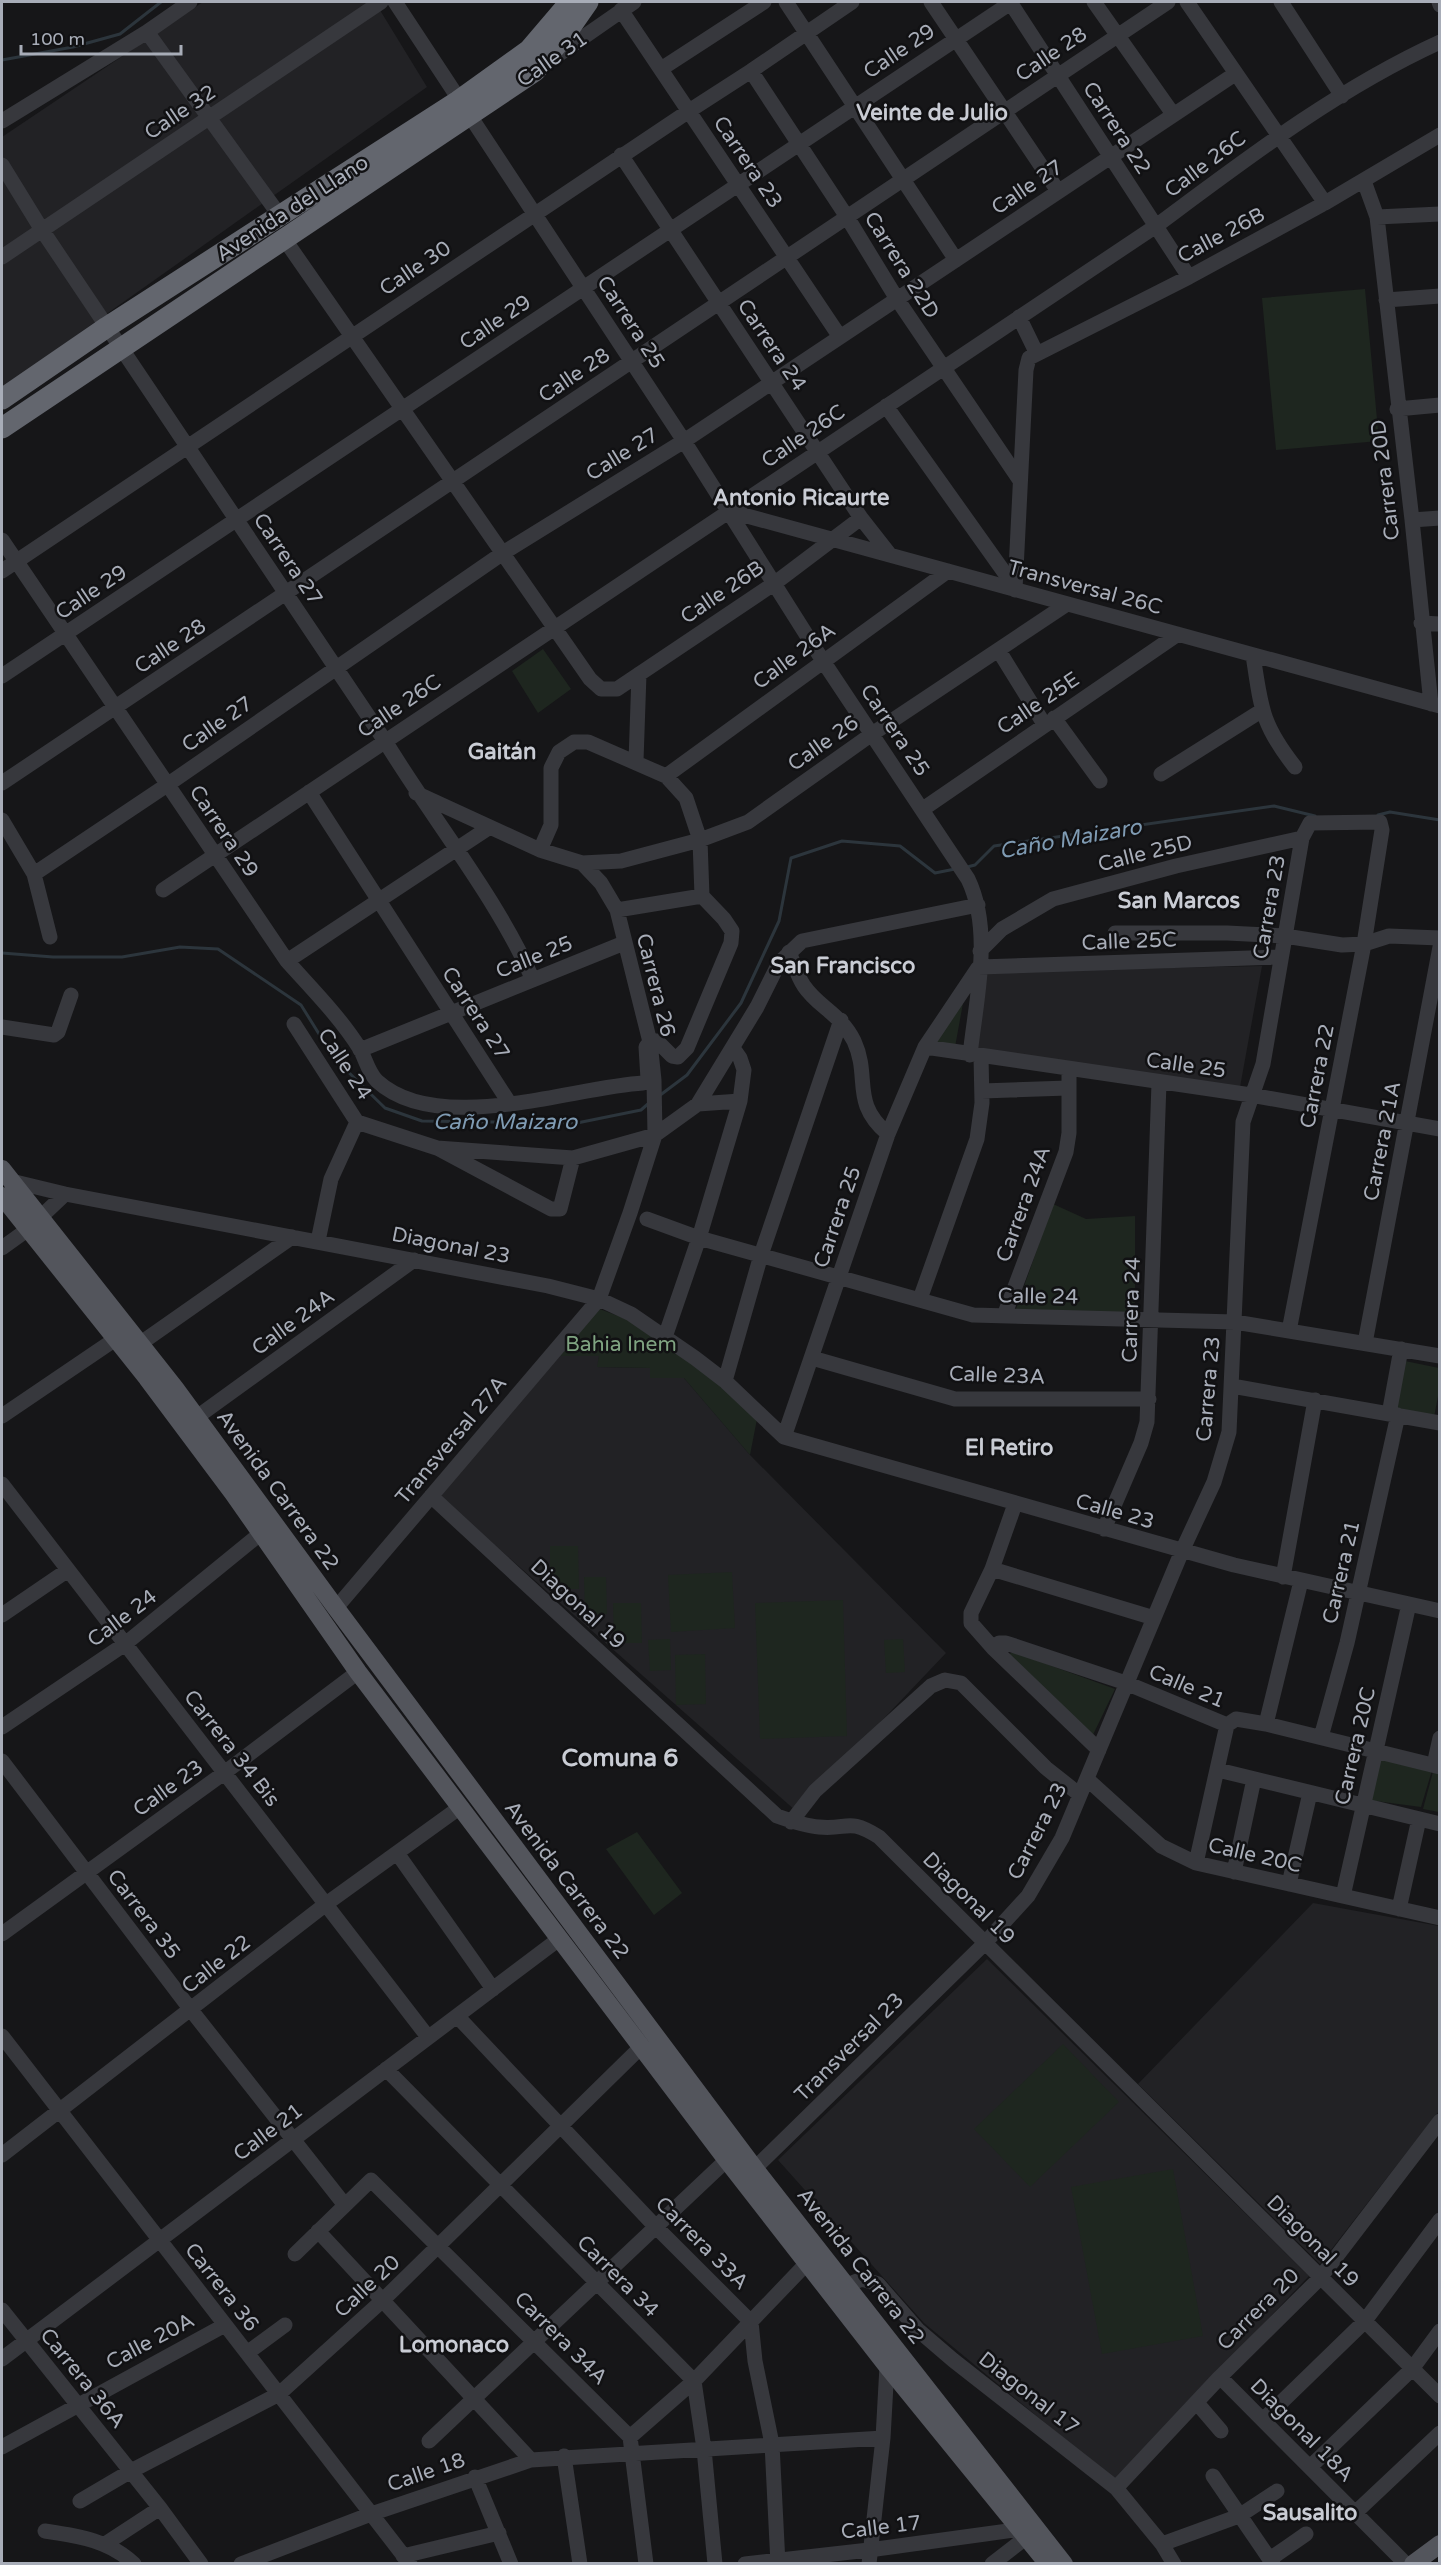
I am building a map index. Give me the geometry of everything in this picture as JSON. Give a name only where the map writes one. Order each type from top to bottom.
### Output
[{"type":"highway","name":"Avenida del Llano","points":[[2,428],[285,240],[464,109],[544,35],[570,2]]},
{"type":"highway","points":[[535,71],[565,36],[588,2]]},
{"type":"highway","name":"Calle 31","points":[[464,109],[535,71]]},
{"type":"highway","name":"Avenida del Llano","points":[[2,399],[107,327],[280,216],[464,109]]},
{"type":"main road","points":[[5,1182],[33,1224]]},
{"type":"main road","name":"Avenida Carrera 22","points":[[33,1224],[204,1454],[358,1672],[459,1808],[641,2047],[847,2285],[1031,2535],[1048,2564]]},
{"type":"main road","name":"Avenida Carrera 22","points":[[33,1224],[141,1343],[197,1417],[733,2154]]},
{"type":"main road","name":"Avenida Carrera 22","points":[[749,2174],[808,2262],[887,2366],[1031,2535],[1064,2564]]},
{"type":"main road","points":[[1031,2535],[1041,2564]]},
{"type":"main road","points":[[1031,2535],[1076,2564]]},
{"type":"main road","points":[[1413,2564],[1440,2544]]},
{"type":"street","points":[[2,121],[147,32],[190,2]]},
{"type":"street","name":"Calle 32","points":[[2,257],[381,2]]},
{"type":"street","points":[[395,2],[464,109]]},
{"type":"street","points":[[661,69],[764,2]]},
{"type":"street","points":[[786,2],[956,260]]},
{"type":"street","name":"Calle 30","points":[[2,571],[621,155],[751,72],[852,2]]},
{"type":"street","points":[[931,2],[1058,191]]},
{"type":"street","name":"Calle 29","points":[[2,676],[1011,2]]},
{"type":"street","name":"Carrera 22","points":[[1011,2],[1189,277]]},
{"type":"street","points":[[1094,2],[1173,114]]},
{"type":"street","name":"Calle 28","points":[[2,783],[1168,2]]},
{"type":"street","points":[[1187,2],[1325,203]]},
{"type":"street","points":[[1281,2],[1342,96]]},
{"type":"street","name":"Calle 31","points":[[535,71],[628,6]]},
{"type":"street","name":"Carrera 23","points":[[628,6],[661,69],[840,337]]},
{"type":"street","points":[[147,32],[280,216]]},
{"type":"street","name":"Calle 26C","points":[[163,890],[1156,226],[1278,136],[1342,96],[1440,42]]},
{"type":"street","name":"Carrera 22D","points":[[751,72],[847,217],[897,299],[1019,479]]},
{"type":"street","name":"Calle 27","points":[[34,874],[503,553],[684,441],[1235,74]]},
{"type":"street","name":"Carrera 25","points":[[464,109],[584,288],[775,582],[823,661],[965,874],[978,905],[979,967],[925,1047],[888,1134],[784,1437]]},
{"type":"street","name":"Calle 26B","points":[[1036,352],[1189,277],[1364,181],[1406,153],[1440,135]]},
{"type":"street","name":"Carrera 24","points":[[621,155],[861,518],[890,555]]},
{"type":"street","name":"Carrera 27","points":[[2,165],[42,230],[385,741],[416,793],[519,948],[533,980]]},
{"type":"street","name":"Carrera 20D","points":[[1364,181],[1377,217],[1397,410],[1412,520],[1421,623],[1435,705]]},
{"type":"street","points":[[1377,217],[1440,214]]},
{"type":"street","points":[[285,240],[554,628]]},
{"type":"street","points":[[1386,300],[1440,296]]},
{"type":"street","points":[[1015,588],[1026,370],[1029,358],[1036,352],[1019,317]]},
{"type":"street","points":[[1397,410],[1440,405]]},
{"type":"street","points":[[886,406],[1015,588]]},
{"type":"street","name":"Transversal 26C","points":[[729,511],[1435,705]]},
{"type":"street","name":"Calle 26B","points":[[554,628],[590,679],[601,689],[617,689],[775,582],[861,518]]},
{"type":"street","points":[[1412,520],[1440,518]]},
{"type":"street","name":"Carrera 29","points":[[2,540],[287,962],[328,1008],[360,1050]]},
{"type":"street","name":"Calle 26A","points":[[666,776],[948,571]]},
{"type":"street","name":"Calle 26","points":[[582,863],[621,861],[700,840],[748,822],[872,734],[1067,604]]},
{"type":"street","points":[[1421,623],[1440,624]]},
{"type":"street","name":"Calle 25E","points":[[923,809],[1178,634]]},
{"type":"street","points":[[999,651],[1049,721],[1100,781]]},
{"type":"street","points":[[1253,655],[1262,711],[1275,742],[1295,767]]},
{"type":"street","points":[[636,761],[639,674]]},
{"type":"street","points":[[1161,774],[1262,711]]},
{"type":"street","points":[[540,850],[551,825],[551,768],[559,752],[574,742],[588,742],[636,761],[666,776],[686,798],[700,840],[702,896],[732,931],[731,944],[687,1048],[678,1057],[672,1056],[657,1041],[650,1042]]},
{"type":"street","name":"Carrera 27","points":[[309,792],[510,1104]]},
{"type":"street","points":[[416,793],[540,850],[582,863]]},
{"type":"street","points":[[2,820],[34,874],[50,937]]},
{"type":"street","name":"Carrera 23","points":[[984,1944],[1028,1896],[1062,1838],[1223,1457],[1229,1431],[1232,1386],[1243,1122],[1263,1064],[1302,838],[1310,823],[1380,822],[1382,830]]},
{"type":"street","points":[[287,962],[490,827]]},
{"type":"street","name":"Carrera 22","points":[[1289,1331],[1364,944],[1382,830]]},
{"type":"street","name":"Calle 25D","points":[[980,951],[1002,929],[1053,898],[1176,866],[1302,838]]},
{"type":"street","name":"Carrera 26","points":[[582,863],[601,883],[617,910],[650,1042],[656,1119],[655,1136],[630,1213],[598,1299]]},
{"type":"street","points":[[617,910],[702,896]]},
{"type":"street","points":[[437,1148],[573,1158],[655,1136],[698,1104],[757,1007],[778,963],[802,941],[978,905]]},
{"type":"street","points":[[1162,960],[1167,932]]},
{"type":"street","name":"Calle 25C","points":[[1115,933],[1167,932],[1285,936],[1342,945],[1364,944],[1389,936],[1440,938]]},
{"type":"street","name":"Calle 25","points":[[360,1050],[624,943]]},
{"type":"street","name":"Carrera 21A","points":[[1365,1343],[1440,947]]},
{"type":"street","points":[[789,952],[804,987],[841,1020],[855,1044],[867,1111],[874,1122],[888,1134]]},
{"type":"street","name":"Calle 25C","points":[[979,967],[1281,957]]},
{"type":"street","points":[[920,1299],[977,1139],[982,1090],[975,1055],[979,967]]},
{"type":"street","points":[[2,1027],[54,1035],[58,1032],[71,995]]},
{"type":"street","points":[[725,1381],[761,1255],[841,1020]]},
{"type":"street","name":"Calle 24","points":[[294,1024],[357,1122],[437,1148],[551,1209],[560,1209],[573,1158]]},
{"type":"street","name":"Calle 24","points":[[360,1050],[369,1071],[392,1092],[434,1105],[458,1107],[544,1101],[644,1083],[648,1079],[646,1047],[650,1042]]},
{"type":"street","name":"Calle 25","points":[[925,1047],[1251,1095],[1440,1129]]},
{"type":"street","points":[[665,1337],[699,1238],[740,1101],[744,1070],[733,1048]]},
{"type":"street","name":"Carrera 24A","points":[[1004,1316],[1066,1152],[1069,1133],[1069,1069]]},
{"type":"street","name":"Carrera 24","points":[[1104,1529],[1141,1443],[1147,1422],[1159,1083]]},
{"type":"street","points":[[982,1090],[1068,1088]]},
{"type":"street","points":[[698,1104],[740,1101]]},
{"type":"street","points":[[318,1241],[331,1179],[357,1122]]},
{"type":"street","name":"Diagonal 23","points":[[5,1182],[548,1286],[598,1299],[631,1314],[725,1381],[784,1437]]},
{"type":"street","points":[[2,1248],[33,1224],[65,1194]]},
{"type":"street","name":"Calle 24","points":[[647,1219],[699,1238],[920,1299],[973,1316],[1235,1322],[1440,1356]]},
{"type":"street","points":[[2,1416],[117,1338],[141,1343],[292,1237]]},
{"type":"street","name":"Calle 24A","points":[[197,1417],[414,1260]]},
{"type":"street","name":"Transversal 27A","points":[[336,1608],[598,1299]]},
{"type":"street","points":[[1393,1415],[1401,1349]]},
{"type":"street","name":"Calle 23A","points":[[812,1358],[955,1399],[1149,1399]]},
{"type":"street","points":[[1232,1386],[1439,1421]]},
{"type":"street","points":[[1283,1577],[1315,1401]]},
{"type":"street","name":"Carrera 21","points":[[1321,1737],[1358,1593],[1393,1415]]},
{"type":"street","name":"Calle 23","points":[[784,1437],[1182,1551],[1283,1577],[1440,1611]]},
{"type":"street","name":"Carrera 34 Bis","points":[[2,1484],[428,2037]]},
{"type":"street","name":"Diagonal 19","points":[[431,1496],[777,1816],[822,1828],[845,1824],[861,1826],[879,1837],[1440,2396]]},
{"type":"street","points":[[1015,1504],[992,1569],[971,1613],[971,1623],[993,1648],[1099,1749]]},
{"type":"street","name":"Calle 24","points":[[2,1727],[125,1644],[261,1533]]},
{"type":"street","points":[[992,1569],[1154,1618]]},
{"type":"street","points":[[2,1615],[68,1570]]},
{"type":"street","points":[[1266,1724],[1301,1581]]},
{"type":"street","name":"Carrera 20C","points":[[1343,1896],[1409,1604]]},
{"type":"street","name":"Calle 21","points":[[993,1648],[999,1643],[1006,1642],[1126,1683],[1227,1725],[1236,1719],[1266,1724],[1437,1766]]},
{"type":"street","name":"Calle 23","points":[[2,1934],[224,1773],[358,1672]]},
{"type":"street","points":[[791,1821],[815,1791],[931,1686],[945,1680],[961,1683],[1046,1768],[1080,1795]]},
{"type":"street","points":[[1196,1863],[1227,1725]]},
{"type":"street","points":[[1437,1766],[1440,1738]]},
{"type":"street","name":"Carrera 35","points":[[2,1761],[191,2010],[344,2204]]},
{"type":"street","points":[[1218,1770],[1440,1824]]},
{"type":"street","name":"Calle 20C","points":[[1087,1779],[1161,1846],[1196,1863],[1440,1918]]},
{"type":"street","points":[[1234,1872],[1254,1779]]},
{"type":"street","points":[[1289,1884],[1310,1793]]},
{"type":"street","name":"Calle 22","points":[[2,2155],[326,1904],[459,1808]]},
{"type":"street","points":[[1399,1909],[1419,1819]]},
{"type":"street","points":[[397,1853],[493,1989]]},
{"type":"street","name":"Calle 21","points":[[2,2359],[559,1939]]},
{"type":"street","name":"Transversal 23","points":[[749,2174],[984,1944]]},
{"type":"street","name":"Carrera 33A","points":[[457,2016],[655,2226],[751,2322],[755,2361],[772,2444],[778,2562]]},
{"type":"street","name":"Carrera 36","points":[[2,2036],[407,2560]]},
{"type":"street","name":"Calle 20","points":[[80,2501],[131,2471],[279,2394],[383,2300],[641,2047]]},
{"type":"street","name":"Carrera 34","points":[[386,2069],[594,2283],[694,2381]]},
{"type":"street","name":"Carrera 20","points":[[1116,2488],[1220,2377],[1320,2278],[1434,2139],[1440,2121]]},
{"type":"street","points":[[429,2441],[733,2154]]},
{"type":"street","name":"Carrera 34A","points":[[344,2204],[371,2180],[630,2437]]},
{"type":"street","points":[[295,2254],[344,2204]]},
{"type":"street","points":[[1263,2420],[1364,2322],[1440,2220]]},
{"type":"street","points":[[318,2232],[531,2460]]},
{"type":"street","points":[[646,2564],[630,2437],[694,2381],[808,2262]]},
{"type":"street","name":"Diagonal 17","points":[[847,2285],[862,2279],[878,2284],[918,2330],[1116,2488],[1162,2544],[1173,2564]]},
{"type":"street","name":"Carrera 36A","points":[[2,2310],[131,2471]]},
{"type":"street","name":"Calle 20A","points":[[2,2447],[76,2404],[225,2325]]},
{"type":"street","points":[[247,2353],[285,2325]]},
{"type":"street","points":[[1310,2467],[1412,2369],[1440,2331]]},
{"type":"street","points":[[869,2557],[883,2438],[887,2366]]},
{"type":"street","name":"Diagonal 18A","points":[[1220,2377],[1406,2564]]},
{"type":"street","points":[[694,2381],[704,2450],[715,2564]]},
{"type":"street","points":[[1197,2403],[1221,2432]]},
{"type":"street","points":[[1355,2513],[1440,2433]]},
{"type":"street","name":"Calle 18","points":[[241,2564],[371,2514],[475,2477],[531,2460],[564,2456],[704,2450],[883,2438]]},
{"type":"street","points":[[564,2456],[580,2564]]},
{"type":"street","points":[[131,2471],[201,2564]]},
{"type":"street","points":[[1213,2476],[1272,2561],[1306,2534]]},
{"type":"street","points":[[475,2477],[511,2564]]},
{"type":"street","points":[[1162,2544],[1239,2516],[1277,2491]]},
{"type":"street","points":[[105,2544],[160,2508]]},
{"type":"street","points":[[45,2531],[85,2537],[105,2544],[134,2564]]},
{"type":"street","points":[[407,2560],[499,2533]]},
{"type":"street","points":[[992,2564],[1031,2535]]},
{"type":"street","name":"Calle 17","points":[[745,2564],[869,2557],[1031,2535]]},
{"type":"shaded area","points":[[203,2],[375,2],[427,87],[2,388],[2,137]]},
{"type":"shaded area","points":[[1262,966],[1240,1087],[973,1048],[983,972]]},
{"type":"shaded area","points":[[560,1356],[599,1356],[598,1367],[651,1368],[650,1378],[684,1378],[750,1455],[946,1653],[796,1811],[438,1495]]},
{"type":"shaded area","points":[[1313,1903],[1439,1926],[1439,2111],[1320,2264],[1138,2084]]},
{"type":"shaded area","points":[[987,1959],[1309,2276],[1114,2480],[924,2323],[778,2160]]},
{"type":"green space","points":[[1365,289],[1379,441],[1276,450],[1262,298]]},
{"type":"green space","points":[[543,649],[571,689],[538,713],[512,671]]},
{"type":"green space","points":[[965,992],[955,1047],[932,1043]]},
{"type":"green space","points":[[1053,1204],[1086,1219],[1135,1216],[1135,1313],[1016,1309]]},
{"type":"green space","name":"Bahia Inem","points":[[597,1308],[626,1319],[694,1361],[757,1419],[750,1455],[684,1378],[650,1378],[650,1368],[597,1367],[599,1356],[560,1356]]},
{"type":"green space","points":[[1405,1361],[1439,1368],[1439,1391],[1434,1417],[1395,1409]]},
{"type":"green space","points":[[550,1546],[578,1546],[579,1589],[550,1589]]},
{"type":"green space","points":[[732,1572],[735,1628],[671,1632],[668,1575]]},
{"type":"green space","points":[[584,1577],[606,1577],[607,1614],[585,1615]]},
{"type":"green space","points":[[843,1600],[847,1736],[760,1739],[755,1603]]},
{"type":"green space","points":[[613,1603],[641,1603],[642,1643],[614,1643]]},
{"type":"green space","points":[[670,1639],[671,1670],[650,1671],[648,1640]]},
{"type":"green space","points":[[903,1639],[905,1672],[886,1673],[884,1640]]},
{"type":"green space","points":[[1013,1652],[1115,1689],[1091,1739],[1006,1656]]},
{"type":"green space","points":[[705,1654],[706,1704],[676,1705],[675,1655]]},
{"type":"green space","points":[[1378,1756],[1433,1767],[1421,1807],[1368,1800]]},
{"type":"green space","points":[[1434,1768],[1439,1769],[1439,1812],[1423,1809]]},
{"type":"green space","points":[[637,1832],[682,1893],[654,1915],[606,1849]]},
{"type":"green space","points":[[1063,2044],[1119,2102],[1030,2187],[974,2129]]},
{"type":"green space","points":[[1173,2169],[1203,2336],[1102,2354],[1071,2187]]},
{"type":"waterway","points":[[2,60],[73,47],[120,34],[161,2]]},
{"type":"waterway","name":"Caño Maizaro","points":[[967,867],[975,865],[994,846],[1274,806],[1315,816]]},
{"type":"waterway","name":"Caño Maizaro","points":[[1378,815],[1390,812],[1440,820]]},
{"type":"waterway","name":"Caño Maizaro","points":[[659,1096],[687,1075],[741,1003],[779,921],[791,858],[842,841],[900,846],[935,873],[955,869]]},
{"type":"waterway","name":"Caño Maizaro","points":[[2,953],[53,957],[122,957],[180,947],[218,949],[301,1005],[334,1058],[385,1108],[422,1121],[577,1123],[641,1110],[649,1103]]},
{"type":"district","name":"Veinte de Julio","points":[[932,112]]},
{"type":"district","name":"Antonio Ricaurte","points":[[801,497]]},
{"type":"district","name":"Gaitán","points":[[502,751]]},
{"type":"district","name":"San Marcos","points":[[1179,900]]},
{"type":"district","name":"San Francisco","points":[[843,965]]},
{"type":"district","name":"El Retiro","points":[[1009,1447]]},
{"type":"district","name":"Comuna 6","points":[[620,1758]]},
{"type":"district","name":"Lomonaco","points":[[454,2344]]},
{"type":"district","name":"Sausalito","points":[[1310,2512]]}]
